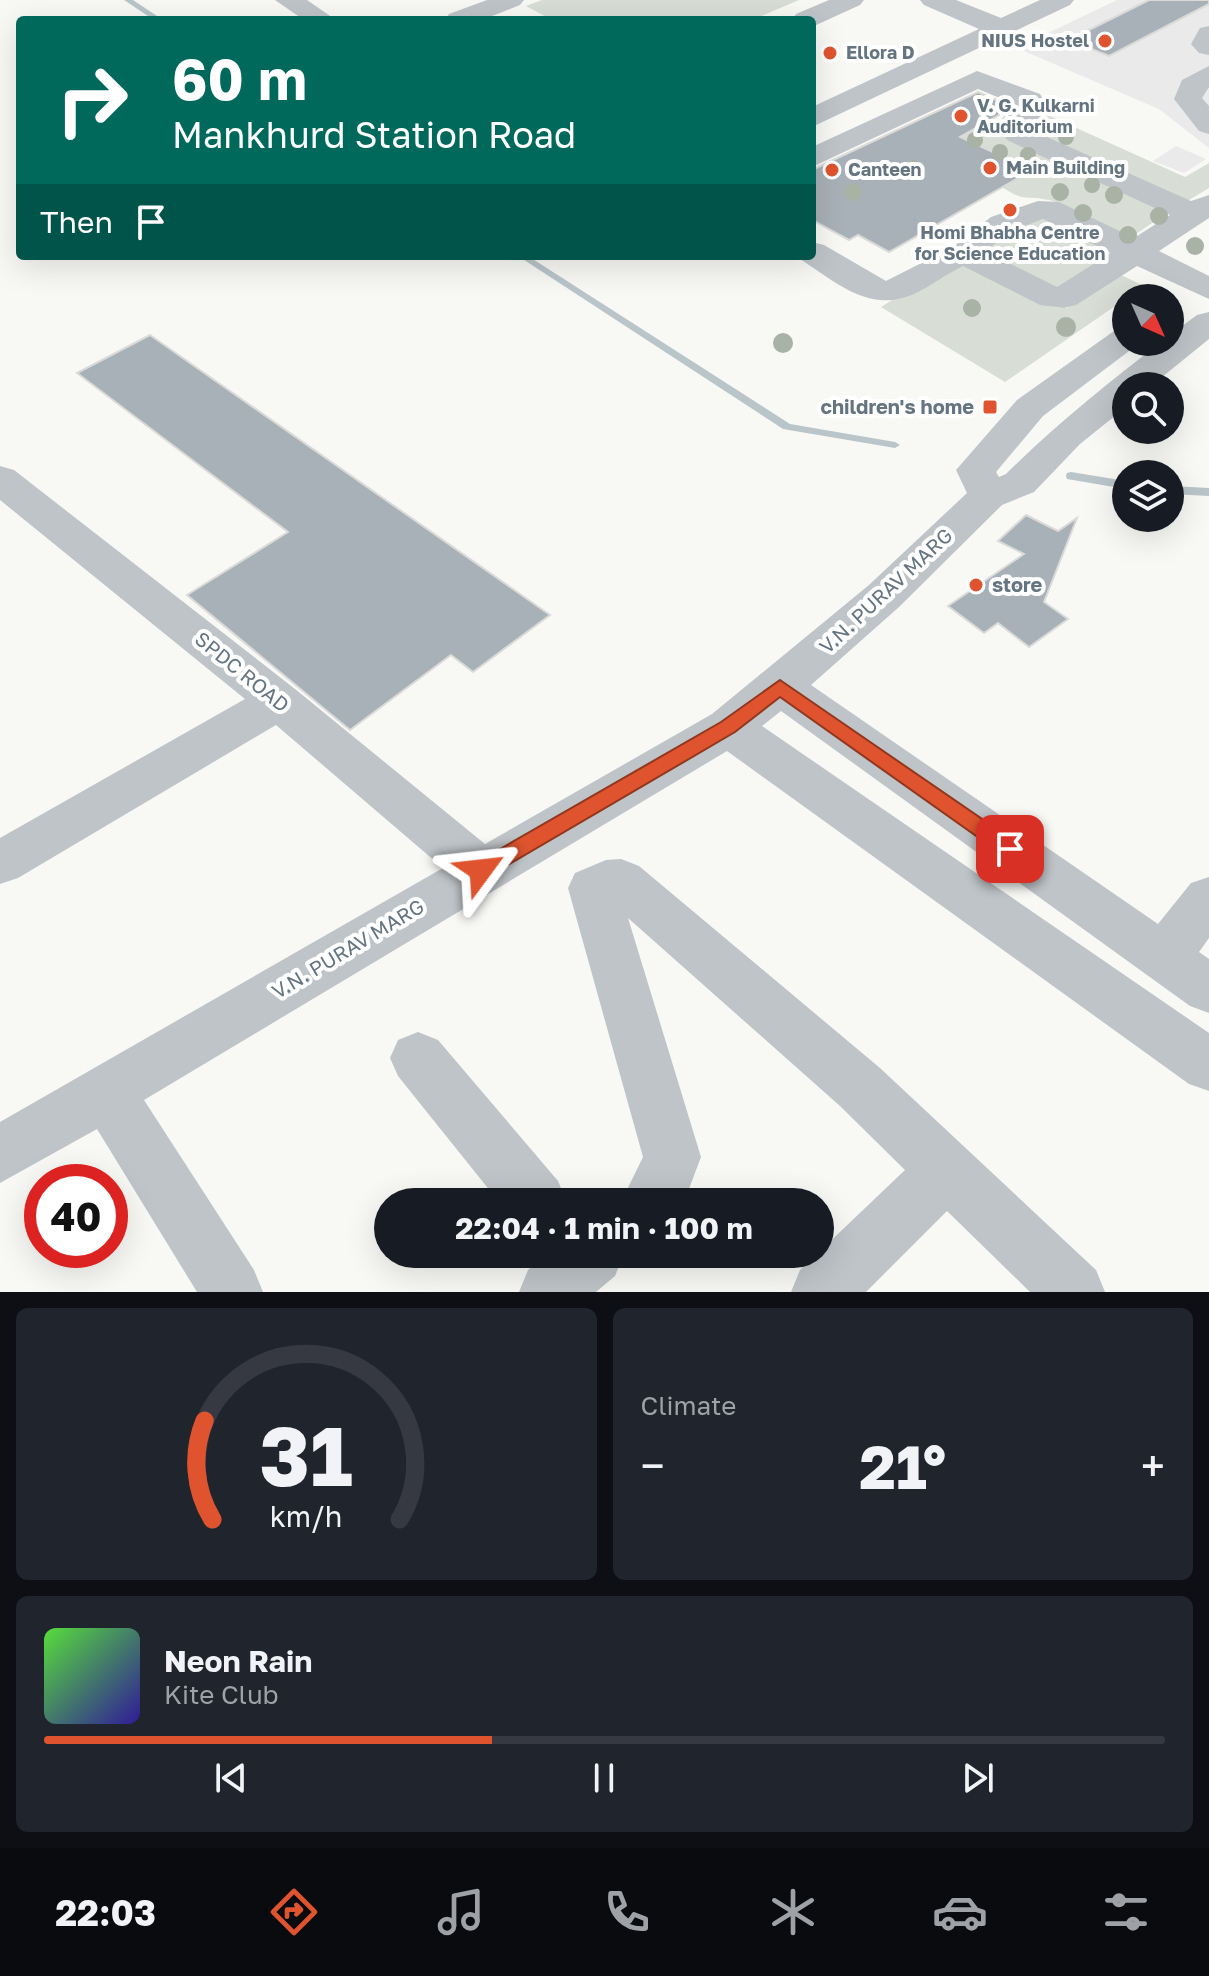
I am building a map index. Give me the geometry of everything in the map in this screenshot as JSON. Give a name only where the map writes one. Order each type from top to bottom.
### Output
[{"type":"street","points":[[288,0],[316,16]]},
{"type":"street","points":[[814,16],[851,0]]},
{"type":"street","points":[[933,0],[1001,28]]},
{"type":"street","points":[[816,116],[1061,0]]},
{"type":"street","points":[[469,16],[502,4]]},
{"type":"street","points":[[1209,34],[1205,44],[1209,47]]},
{"type":"street","points":[[1209,74],[1192,86],[1188,99],[1209,125]]},
{"type":"street","points":[[816,156],[977,79],[1030,100],[1036,110],[1015,121],[1011,129],[1019,135],[1201,209]]},
{"type":"street","points":[[965,254],[973,244],[1033,209],[1048,209],[1206,283]]},
{"type":"street","points":[[816,254],[878,291],[891,292],[951,256],[965,254],[1052,298],[1064,298],[1201,209]]},
{"type":"street","points":[[1184,296],[1206,283]]},
{"type":"street","name":"V.N. PURAV MARG","points":[[1146,372],[1209,322]]},
{"type":"street","points":[[988,496],[976,470],[1030,408],[1112,348]]},
{"type":"street","name":"V.N. PURAV MARG","points":[[0,1154],[728,727],[780,687],[884,596],[988,496],[1020,483],[1067,435],[1112,399]]},
{"type":"street","name":"SPDC ROAD","points":[[0,479],[279,701],[481,870]]},
{"type":"street","points":[[780,687],[1209,989]]},
{"type":"street","points":[[0,863],[279,701]]},
{"type":"street","points":[[728,727],[1209,1065]]},
{"type":"street","points":[[660,1188],[672,1157],[593,888],[606,882],[621,881],[860,1087],[945,1172],[1074,1292]]},
{"type":"street","points":[[1163,957],[1209,899]]},
{"type":"street","points":[[418,1058],[525,1188]]},
{"type":"street","points":[[106,1092],[232,1292]]},
{"type":"street","points":[[822,1292],[945,1172]]},
{"type":"shaded area","points":[[542,0],[799,0],[761,16],[545,16],[526,6]]},
{"type":"shaded area","points":[[1117,0],[1209,0],[1209,148],[1159,109],[1017,48]]},
{"type":"shaded area","points":[[1043,113],[1185,177],[1209,163],[1209,188],[1184,203],[1020,127]]},
{"type":"shaded area","points":[[984,124],[1170,211],[1130,238],[1058,203],[1016,195],[1002,187],[1031,170],[961,137]]},
{"type":"shaded area","points":[[1176,146],[1206,159],[1184,173],[1153,161]]},
{"type":"shaded area","points":[[1037,216],[1118,253],[1063,289],[1053,289],[982,249]]},
{"type":"shaded area","points":[[965,262],[1053,307],[1067,308],[1117,273],[1140,284],[1112,284],[1112,308],[1005,382],[881,307],[952,263]]},
{"type":"building","name":"NIUS Hostel","points":[[1149,0],[1209,0],[1209,4],[1109,56],[1069,40]]},
{"type":"building","name":"Main Building","points":[[978,92],[1013,107],[960,137],[1032,170],[889,252],[858,235],[849,240],[816,222],[816,168]]},
{"type":"building","points":[[150,335],[550,615],[473,672],[451,655],[350,730],[187,595],[288,532],[77,373]]},
{"type":"building","points":[[1026,515],[1058,531],[1077,518],[1044,602],[1068,619],[1029,647],[998,623],[984,633],[948,606],[1024,554],[998,541]]},
{"type":"waterway","points":[[128,0],[153,16]]},
{"type":"waterway","points":[[528,260],[787,427],[895,445]]},
{"type":"waterway","points":[[1071,476],[1112,483]]},
{"type":"waterway","points":[[1184,491],[1209,492]]},
{"type":"place","name":"NIUS Hostel","points":[[1105,41]]},
{"type":"place","name":"Ellora D","points":[[830,53]]},
{"type":"place","name":"V. G. Kulkarni Auditorium","points":[[961,116]]},
{"type":"place","name":"Main Building","points":[[990,168]]},
{"type":"place","name":"Canteen","points":[[832,170]]},
{"type":"place","name":"Homi Bhabha Centre for Science Education","points":[[1010,210]]},
{"type":"place","name":"children's home","points":[[990,407]]},
{"type":"place","name":"store","points":[[976,585]]},
{"type":"route","points":[[481,870],[728,727],[780,687],[1010,849]]}]
